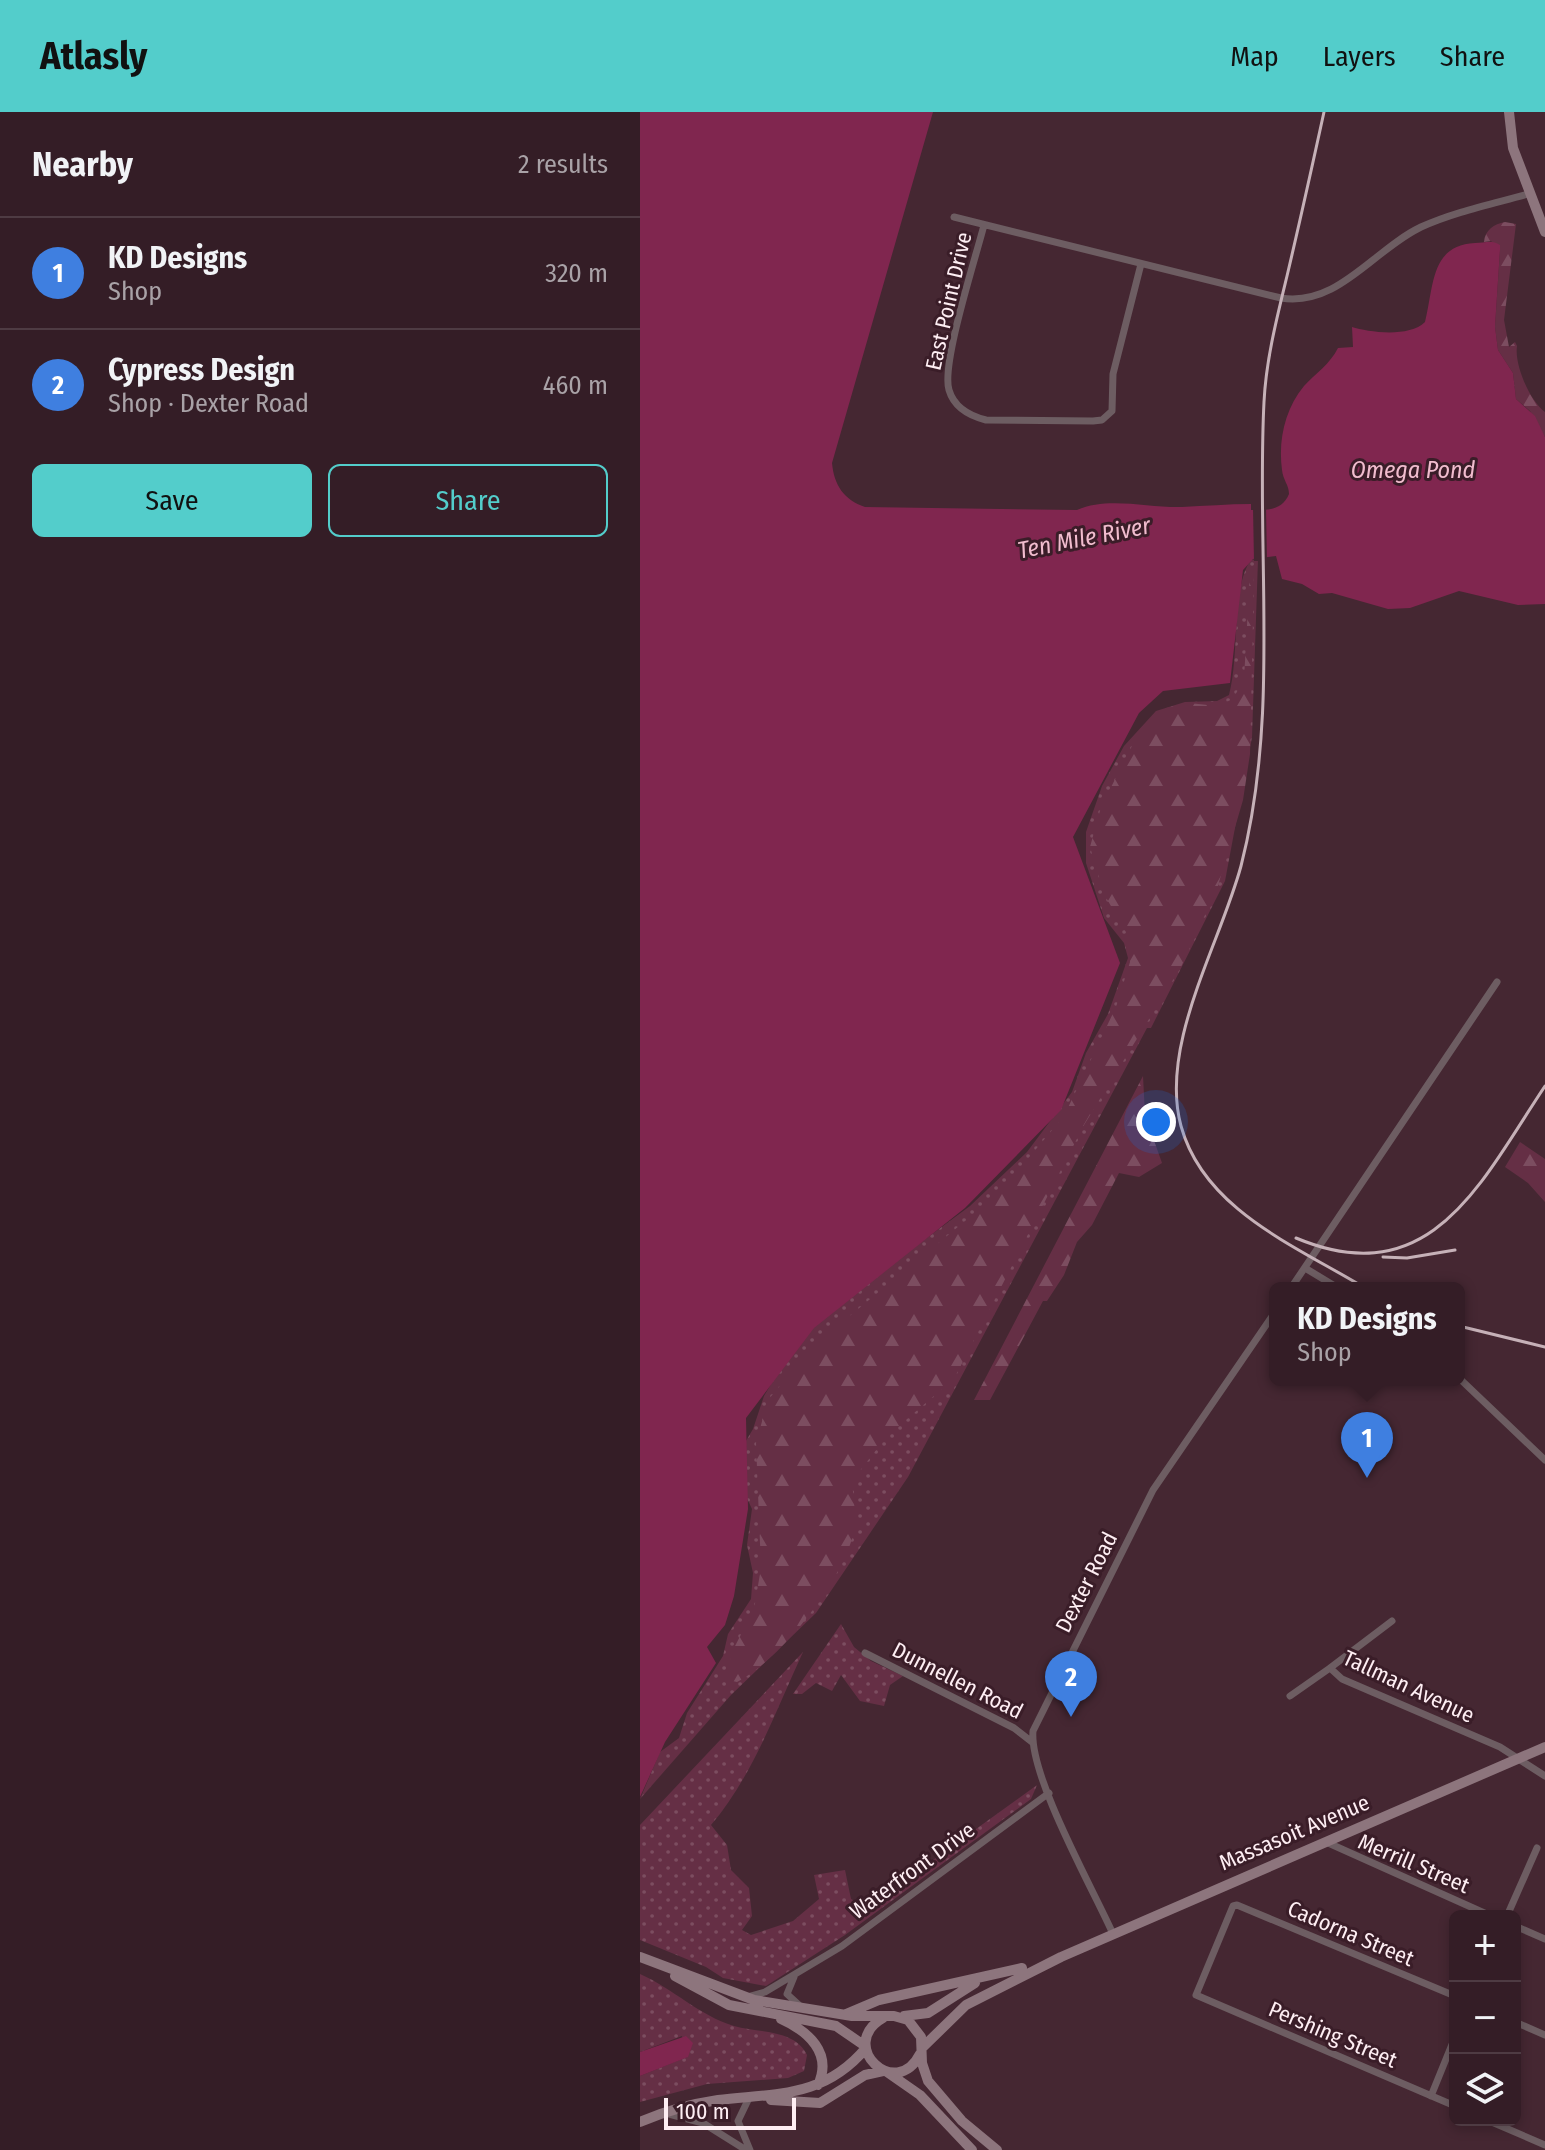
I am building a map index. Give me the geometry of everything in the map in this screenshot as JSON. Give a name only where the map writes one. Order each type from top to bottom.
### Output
[{"type":"main road","points":[[1509,112],[1513,148],[1545,232]]},
{"type":"main road","name":"Massasoit Avenue","points":[[921,2050],[966,2005],[1061,1957],[1545,1747]]},
{"type":"main road","name":"Massasoit Avenue","points":[[898,2017],[928,2013],[972,1985],[1061,1957]]},
{"type":"main road","points":[[645,1958],[744,1997],[844,2015],[898,2017],[917,2029],[928,2081],[962,2121],[997,2150]]},
{"type":"main road","points":[[645,1958],[721,2002],[799,2028],[813,2040],[823,2064],[818,2085]]},
{"type":"main road","points":[[844,2015],[879,2000],[1022,1968]]},
{"type":"main road","points":[[767,2015],[836,2026],[865,2047],[872,2062],[920,2095],[972,2150]]},
{"type":"main road","points":[[640,2122],[710,2101],[749,2098],[818,2085],[841,2074],[865,2047],[869,2030],[883,2018]]},
{"type":"main road","points":[[749,2098],[820,2103],[865,2075],[906,2070],[921,2050]]},
{"type":"street","name":"East Point Drive","points":[[954,217],[1281,298],[1304,300],[1334,288],[1417,229],[1443,218],[1528,194]]},
{"type":"street","name":"East Point Drive","points":[[984,225],[947,376],[955,401],[974,417],[986,420],[1093,421],[1108,417],[1112,411],[1113,374],[1141,264]]},
{"type":"street","points":[[1295,1282],[1497,982]]},
{"type":"street","points":[[1305,1268],[1328,1282]]},
{"type":"street","name":"Dexter Road","points":[[1032,1742],[1037,1722],[1153,1490],[1269,1321]]},
{"type":"street","points":[[1465,1384],[1545,1460]]},
{"type":"street","points":[[1330,1668],[1392,1621]]},
{"type":"street","name":"Dunnellen Road","points":[[865,1653],[1006,1724],[1032,1742]]},
{"type":"street","name":"Tallman Avenue","points":[[1290,1696],[1330,1668],[1342,1679],[1500,1747],[1545,1776]]},
{"type":"street","points":[[1032,1742],[1049,1793],[1113,1934]]},
{"type":"street","name":"Waterfront Drive","points":[[744,1997],[765,1992],[796,1976],[849,1941],[1049,1793]]},
{"type":"street","name":"Merrill Street","points":[[1324,1841],[1478,1910]]},
{"type":"street","points":[[1510,1910],[1537,1848]]},
{"type":"street","name":"Cadorna Street","points":[[1196,1995],[1233,1906],[1243,1906],[1449,1993]]},
{"type":"street","points":[[1521,1929],[1545,1939]]},
{"type":"street","points":[[796,1976],[787,1994],[802,2006]]},
{"type":"street","name":"Pershing Street","points":[[1196,1995],[1449,2104]]},
{"type":"street","points":[[1521,2025],[1545,2035]]},
{"type":"street","points":[[1431,2096],[1449,2052]]},
{"type":"street","points":[[748,2150],[738,2121],[749,2098]]},
{"type":"street","points":[[663,2113],[703,2123],[748,2150]]},
{"type":"street","points":[[1501,2126],[1545,2145]]},
{"type":"green space","points":[[1505,222],[1516,224],[1504,320],[1509,347],[1515,342],[1524,382],[1545,412],[1545,437],[1530,411],[1516,399],[1513,373],[1498,350],[1495,327],[1500,250],[1491,241],[1484,242],[1491,228]]},
{"type":"green space","points":[[1258,559],[1252,737],[1225,881],[1151,1028],[1147,1028],[908,1477],[816,1613],[731,1695],[640,1799],[660,1752],[679,1738],[687,1713],[723,1656],[728,1634],[751,1599],[753,1573],[747,1545],[752,1509],[744,1492],[740,1451],[753,1429],[764,1396],[804,1329],[970,1206],[1027,1152],[1072,1092],[1086,1053],[1108,1014],[1128,958],[1124,943],[1104,918],[1086,863],[1086,832],[1102,786],[1124,746],[1156,711],[1185,702],[1217,701],[1229,695],[1241,587],[1251,560]]},
{"type":"green space","points":[[1250,572],[1254,572],[1250,754],[1243,800],[1217,889],[1181,967],[1084,1125],[954,1379],[887,1436],[852,1481],[855,1525],[850,1545],[826,1591],[773,1656],[737,1682],[724,1679],[733,1650],[754,1609],[761,1568],[756,1443],[768,1400],[813,1346],[998,1194],[1064,1116],[1116,1007],[1130,962],[1126,932],[1104,894],[1090,847],[1101,807],[1137,736],[1166,708],[1189,703],[1217,706],[1233,699],[1244,679]]},
{"type":"green space","points":[[1143,1076],[1145,1115],[1162,1163],[1139,1177],[1119,1173],[1092,1225],[1077,1242],[1064,1275],[1047,1301],[1043,1301],[990,1400],[974,1400]]},
{"type":"green space","points":[[1520,1142],[1545,1159],[1545,1202],[1528,1183],[1505,1167]]},
{"type":"green space","points":[[841,1624],[854,1647],[871,1661],[903,1676],[890,1685],[884,1706],[860,1701],[841,1675],[832,1691],[816,1683],[802,1694],[793,1694]]},
{"type":"green space","points":[[803,1652],[751,1764],[711,1825],[727,1845],[731,1870],[749,1888],[752,1916],[742,1930],[751,1935],[793,1921],[819,1899],[814,1875],[845,1870],[851,1899],[863,1905],[876,1901],[1037,1785],[1031,1799],[845,1935],[766,1986],[723,1978],[706,1967],[640,1940],[640,1825]]},
{"type":"green space","points":[[640,1974],[721,2021],[794,2040],[807,2055],[804,2071],[788,2078],[707,2084],[640,2102],[640,2076],[687,2057],[682,2036],[640,2052]]},
{"type":"water","points":[[640,112],[933,112],[832,463],[841,491],[865,507],[1077,510],[1115,503],[1182,507],[1251,504],[1251,510],[1278,507],[1289,494],[1281,459],[1282,436],[1292,405],[1304,386],[1327,364],[1338,348],[1353,347],[1352,327],[1399,332],[1418,327],[1425,322],[1436,270],[1449,251],[1475,243],[1497,243],[1500,245],[1495,327],[1498,350],[1513,373],[1516,399],[1535,416],[1545,437],[1545,604],[1518,605],[1459,591],[1410,608],[1388,609],[1332,593],[1319,594],[1302,584],[1282,579],[1276,556],[1253,559],[1243,570],[1230,683],[1163,691],[1139,713],[1073,837],[1120,963],[1061,1110],[965,1208],[814,1328],[746,1418],[748,1509],[734,1596],[725,1625],[707,1647],[716,1663],[665,1742],[640,1797]]},
{"type":"water","points":[[686,2036],[693,2043],[688,2057],[640,2076],[640,2052]]},
{"type":"pier","points":[[1253,508],[1266,508],[1267,561],[1254,561]]},
{"type":"railway","points":[[1324,112],[1276,323],[1265,386],[1262,460],[1263,693],[1253,809],[1241,866],[1185,1029],[1178,1062],[1176,1095],[1181,1126],[1193,1155],[1210,1181],[1231,1203],[1256,1223],[1355,1282]]},
{"type":"railway","points":[[1296,1238],[1343,1252],[1383,1252],[1418,1240],[1448,1219],[1474,1190],[1545,1086]]},
{"type":"railway","points":[[1383,1257],[1407,1258],[1455,1250]]},
{"type":"railway","points":[[1465,1327],[1545,1347]]},
{"type":"place","name":"KD Designs","points":[[1367,1478]]},
{"type":"place","name":"Cypress Design","points":[[1071,1717]]},
{"type":"water label","name":"Omega Pond","points":[[1413,470]]},
{"type":"water label","name":"Ten Mile River","points":[[1084,538]]}]
